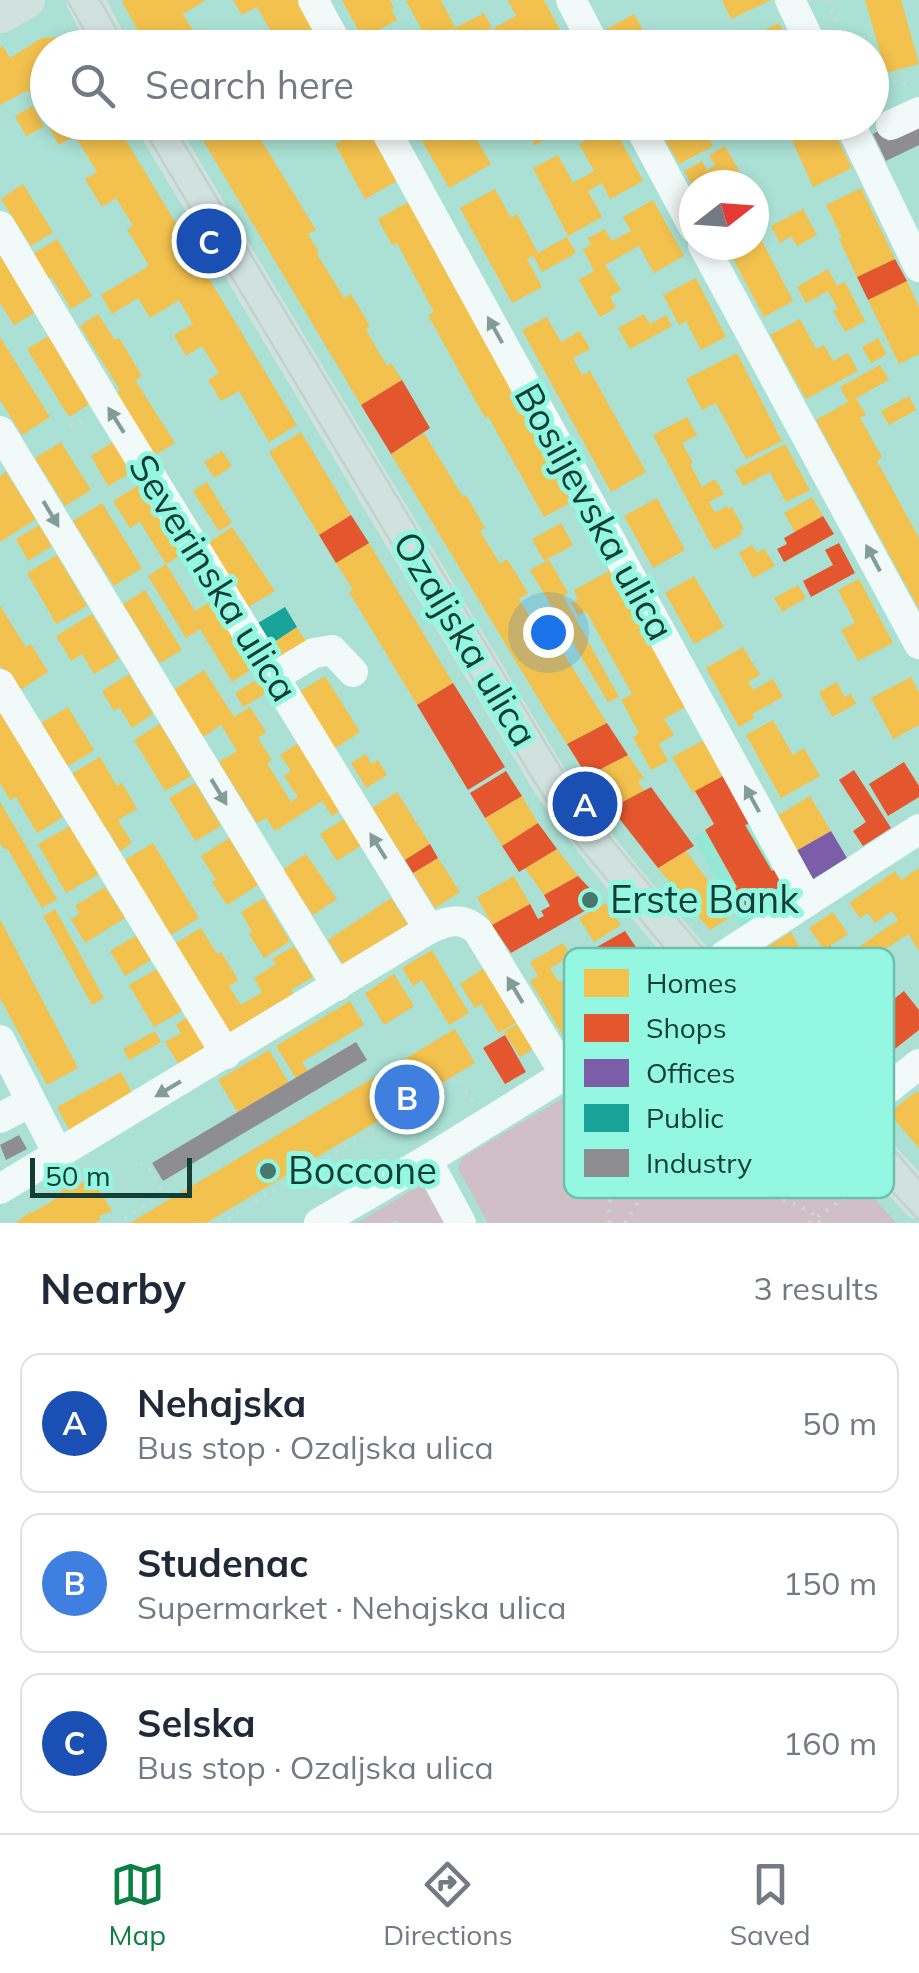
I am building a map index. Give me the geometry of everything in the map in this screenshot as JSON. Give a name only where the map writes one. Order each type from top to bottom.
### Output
[{"type":"main road","points":[[0,14],[26,0]]},
{"type":"main road","points":[[85,0],[101,30]]},
{"type":"main road","name":"Ozaljska ulica","points":[[165,140],[550,780],[620,875],[684,948]]},
{"type":"main road","name":"Ozaljska ulica","points":[[894,1173],[919,1200]]},
{"type":"street","points":[[313,0],[330,30]]},
{"type":"street","points":[[570,0],[586,30]]},
{"type":"street","points":[[790,0],[804,30]]},
{"type":"street","points":[[891,124],[919,112]]},
{"type":"street","name":"Bosiljevska ulica","points":[[391,140],[808,901]]},
{"type":"street","points":[[647,140],[679,200]]},
{"type":"street","points":[[858,140],[919,267]]},
{"type":"street","name":"Severinska ulica","points":[[0,226],[429,929]]},
{"type":"street","points":[[711,260],[919,644]]},
{"type":"street","points":[[0,431],[336,986]]},
{"type":"street","points":[[274,677],[314,654],[332,650],[353,672]]},
{"type":"street","points":[[0,684],[226,1054]]},
{"type":"street","points":[[735,948],[919,828]]},
{"type":"street","points":[[0,1190],[448,921],[471,924],[478,931],[564,1072]]},
{"type":"street","points":[[0,1040],[59,1156]]},
{"type":"street","points":[[894,1084],[919,1064]]},
{"type":"street","points":[[319,1223],[564,1075]]},
{"type":"street","points":[[0,1118],[31,1102]]},
{"type":"street","points":[[427,1160],[461,1223]]},
{"type":"path","points":[[828,0],[840,30]]},
{"type":"path","points":[[889,83],[919,90]]},
{"type":"path","points":[[219,1223],[458,1078],[476,1108]]},
{"type":"path","points":[[115,1223],[164,1194],[151,1170],[137,1162]]},
{"type":"path","points":[[609,1223],[610,1198]]},
{"type":"path","points":[[625,1223],[640,1198]]},
{"type":"path","points":[[773,1198],[806,1209],[819,1220]]},
{"type":"path","points":[[809,1223],[819,1220],[846,1198]]},
{"type":"shaded area","points":[[746,806],[792,894],[744,932],[694,837]]},
{"type":"shaded area","points":[[564,1097],[564,1198],[874,1198],[896,1223],[488,1223],[458,1169],[462,1158]]},
{"type":"shaded area","points":[[422,1184],[444,1223],[357,1223]]},
{"type":"building: Homes","points":[[206,0],[183,14],[192,30],[138,30],[122,2]]},
{"type":"building: Homes","points":[[233,0],[299,0],[316,30],[270,30],[257,7],[242,15]]},
{"type":"building: Homes","points":[[342,0],[390,0],[397,20],[379,30],[358,30]]},
{"type":"building: Homes","points":[[441,0],[455,27],[422,30],[406,1]]},
{"type":"building: Homes","points":[[508,0],[544,0],[560,30],[495,30],[516,16]]},
{"type":"building: Homes","points":[[722,0],[771,0],[731,19]]},
{"type":"building: Homes","points":[[865,0],[901,0],[919,64],[889,72],[889,30],[874,30]]},
{"type":"building: Homes","points":[[484,13],[492,28],[488,30],[453,29]]},
{"type":"building: Homes","points":[[634,14],[643,30],[605,30]]},
{"type":"building: Homes","points":[[3,46],[10,58],[30,46],[30,94],[28,90],[0,105],[0,48]]},
{"type":"building: Homes","points":[[30,108],[30,134],[26,136],[15,116]]},
{"type":"building: Homes","points":[[77,140],[126,140],[297,425],[269,442],[239,391],[221,401],[208,380],[219,373],[202,346],[186,356],[174,335],[193,324],[179,300],[150,318],[138,298],[112,314],[101,295],[149,266],[127,229],[133,226],[116,198],[102,207],[85,179],[97,172]]},
{"type":"building: Homes","points":[[203,140],[261,140],[316,230],[308,234],[317,254],[344,298],[351,294],[387,366],[391,363],[402,380],[361,405]]},
{"type":"building: Homes","points":[[342,140],[377,140],[399,180],[365,199],[335,144]]},
{"type":"building: Homes","points":[[421,140],[477,140],[491,164],[449,188]]},
{"type":"building: Homes","points":[[587,140],[621,140],[643,181],[610,199],[602,183],[588,191],[602,217],[568,236],[533,168],[558,155],[573,183],[594,171],[579,144]]},
{"type":"building: Homes","points":[[666,140],[710,140],[713,146],[679,164]]},
{"type":"building: Homes","points":[[792,140],[838,140],[852,168],[813,187]]},
{"type":"building: Homes","points":[[725,146],[739,170],[707,170],[715,165],[709,155]]},
{"type":"building: Homes","points":[[702,161],[707,170],[686,170]]},
{"type":"building: Homes","points":[[23,184],[53,232],[31,246],[1,199]]},
{"type":"building: Homes","points":[[861,188],[895,259],[857,277],[826,205]]},
{"type":"building: Homes","points":[[495,189],[511,218],[517,214],[538,253],[567,237],[576,253],[542,272],[533,256],[527,259],[542,287],[512,303],[460,208]]},
{"type":"building: Homes","points":[[653,200],[679,247],[679,259],[654,273],[639,246],[605,265],[621,290],[610,297],[616,308],[600,317],[579,280],[594,271],[583,249],[591,245],[588,238],[605,229],[612,241],[631,231],[623,217]]},
{"type":"building: Homes","points":[[410,201],[574,501],[544,517],[428,315],[434,312],[397,243],[392,245],[378,219]]},
{"type":"building: Homes","points":[[803,209],[817,235],[797,246],[791,236],[780,243],[771,226]]},
{"type":"building: Homes","points":[[57,239],[92,296],[71,309],[51,277],[45,281],[30,256]]},
{"type":"building: Homes","points":[[0,255],[39,310],[14,325],[0,303]]},
{"type":"building: Homes","points":[[769,255],[793,301],[764,317],[734,260],[769,260]]},
{"type":"building: Homes","points":[[828,269],[837,286],[845,282],[865,321],[845,332],[833,311],[838,309],[828,291],[806,303],[797,287]]},
{"type":"building: Homes","points":[[696,278],[726,337],[701,350],[686,321],[679,325],[663,295]]},
{"type":"building: Homes","points":[[907,281],[919,307],[919,354],[899,364],[868,300]]},
{"type":"building: Homes","points":[[98,314],[115,340],[119,338],[142,376],[135,380],[175,443],[155,455],[80,326]]},
{"type":"building: Homes","points":[[644,314],[650,324],[666,315],[672,326],[630,349],[618,328]]},
{"type":"building: Homes","points":[[547,317],[561,342],[580,331],[590,349],[573,358],[582,375],[590,371],[646,472],[611,492],[522,330]]},
{"type":"building: Homes","points":[[800,319],[816,349],[824,345],[833,361],[848,353],[858,371],[806,399],[770,335]]},
{"type":"building: Homes","points":[[49,336],[94,401],[69,417],[27,349]]},
{"type":"building: Homes","points":[[0,337],[50,417],[22,435],[0,400]]},
{"type":"building: Homes","points":[[878,338],[887,354],[871,363],[862,347]]},
{"type":"building: Homes","points":[[737,353],[782,441],[746,459],[716,403],[702,410],[686,379]]},
{"type":"building: Homes","points":[[880,365],[889,380],[856,398],[866,415],[860,418],[882,457],[877,461],[919,538],[919,609],[816,420],[848,402],[840,387]]},
{"type":"building: Homes","points":[[909,396],[916,410],[889,425],[881,411]]},
{"type":"building: Homes","points":[[687,417],[697,435],[682,443],[693,463],[690,464],[702,487],[715,479],[724,494],[709,502],[715,513],[732,507],[744,529],[714,550],[653,435]]},
{"type":"building: Homes","points":[[301,432],[351,515],[319,535],[269,452]]},
{"type":"building: Homes","points":[[424,433],[463,497],[466,495],[485,528],[480,531],[500,564],[507,559],[528,593],[519,599],[539,632],[547,627],[607,723],[567,744],[547,713],[391,454]]},
{"type":"building: Homes","points":[[116,440],[134,471],[108,486],[91,456]]},
{"type":"building: Homes","points":[[61,442],[91,490],[65,506],[35,458]]},
{"type":"building: Homes","points":[[785,444],[810,490],[786,502],[770,472],[743,486],[735,470]]},
{"type":"building: Homes","points":[[222,451],[232,466],[214,478],[204,462]]},
{"type":"building: Homes","points":[[6,472],[36,519],[0,542],[0,476]]},
{"type":"building: Homes","points":[[207,482],[232,523],[219,531],[193,491]]},
{"type":"building: Homes","points":[[142,483],[185,553],[166,564],[140,522],[130,528],[113,501]]},
{"type":"building: Homes","points":[[812,497],[823,516],[795,532],[784,513]]},
{"type":"building: Homes","points":[[657,498],[685,550],[653,568],[624,516]]},
{"type":"building: Homes","points":[[102,503],[142,568],[114,586],[73,521]]},
{"type":"building: Homes","points":[[561,523],[573,545],[544,561],[532,539]]},
{"type":"building: Homes","points":[[39,525],[52,546],[28,561],[16,539]]},
{"type":"building: Homes","points":[[232,527],[275,591],[248,607],[208,543]]},
{"type":"building: Homes","points":[[369,543],[453,683],[417,705],[349,592],[353,590],[336,563]]},
{"type":"building: Homes","points":[[752,545],[757,553],[764,548],[775,566],[753,578],[739,553]]},
{"type":"building: Homes","points":[[57,555],[87,606],[56,624],[27,573]]},
{"type":"building: Homes","points":[[549,560],[568,593],[563,596],[619,697],[608,702],[530,570]]},
{"type":"building: Homes","points":[[166,564],[195,611],[215,599],[257,666],[232,682],[200,629],[186,638],[148,576]]},
{"type":"building: Homes","points":[[611,570],[687,706],[664,719],[674,735],[659,744],[668,761],[651,770],[633,737],[639,733],[621,700],[632,694],[586,611],[578,616],[571,603],[578,599],[574,590]]},
{"type":"building: Homes","points":[[694,576],[724,627],[694,644],[665,593]]},
{"type":"building: Homes","points":[[859,579],[893,643],[858,661],[841,630],[855,623],[838,590]]},
{"type":"building: Homes","points":[[798,585],[806,598],[782,612],[774,598]]},
{"type":"building: Homes","points":[[145,590],[182,650],[160,663],[123,604]]},
{"type":"building: Homes","points":[[0,606],[26,647],[31,644],[48,672],[17,692],[0,665]]},
{"type":"building: Homes","points":[[92,614],[119,659],[94,674],[82,654],[71,661],[56,636]]},
{"type":"building: Homes","points":[[297,627],[308,644],[281,661],[271,644]]},
{"type":"building: Homes","points":[[743,647],[760,675],[748,682],[753,690],[773,679],[783,697],[752,714],[754,718],[739,727],[706,668]]},
{"type":"building: Homes","points":[[204,670],[234,717],[250,707],[266,732],[258,738],[272,760],[267,763],[291,802],[298,797],[284,776],[291,771],[280,755],[303,740],[346,807],[332,816],[322,801],[275,831],[266,818],[257,823],[219,762],[237,751],[221,725],[202,738],[172,691]]},
{"type":"building: Homes","points":[[129,674],[153,714],[132,728],[120,708],[114,711],[102,691]]},
{"type":"building: Homes","points":[[264,675],[273,689],[243,707],[235,693]]},
{"type":"building: Homes","points":[[325,676],[360,732],[334,749],[299,692]]},
{"type":"building: Homes","points":[[911,677],[919,693],[919,725],[893,739],[871,698]]},
{"type":"building: Homes","points":[[837,682],[844,697],[851,694],[856,704],[832,717],[819,692]]},
{"type":"building: Homes","points":[[68,707],[94,750],[65,768],[38,725]]},
{"type":"building: Homes","points":[[0,711],[63,817],[37,833],[16,797],[10,800],[0,783]]},
{"type":"building: Homes","points":[[773,720],[793,755],[804,748],[820,776],[781,798],[746,735]]},
{"type":"building: Homes","points":[[160,724],[191,776],[165,791],[134,740]]},
{"type":"building: Homes","points":[[704,740],[723,776],[693,793],[672,757]]},
{"type":"building: Homes","points":[[366,754],[371,764],[378,760],[387,775],[366,788],[351,763]]},
{"type":"building: Homes","points":[[628,755],[644,778],[638,781],[644,791],[611,808],[587,776]]},
{"type":"building: Homes","points":[[100,757],[137,809],[118,820],[132,843],[120,851],[70,775]]},
{"type":"building: Homes","points":[[195,783],[221,826],[195,841],[169,798]]},
{"type":"building: Homes","points":[[397,792],[430,844],[405,860],[372,808]]},
{"type":"building: Homes","points":[[522,796],[538,823],[502,846],[485,818]]},
{"type":"building: Homes","points":[[810,796],[831,831],[796,851],[775,817]]},
{"type":"building: Homes","points":[[0,802],[57,899],[42,908],[7,848],[0,843]]},
{"type":"building: Homes","points":[[349,816],[365,843],[337,861],[320,834]]},
{"type":"building: Homes","points":[[72,825],[99,874],[66,893],[38,844]]},
{"type":"building: Homes","points":[[229,838],[258,885],[227,905],[201,856]]},
{"type":"building: Homes","points":[[153,843],[199,918],[169,936],[123,861]]},
{"type":"building: Homes","points":[[557,849],[578,876],[544,895],[525,868]]},
{"type":"building: Homes","points":[[686,851],[720,897],[724,894],[735,914],[710,930],[658,868]]},
{"type":"building: Homes","points":[[306,854],[337,899],[313,915],[282,870]]},
{"type":"building: Homes","points":[[438,858],[460,892],[435,908],[413,873]]},
{"type":"building: Homes","points":[[919,868],[919,951],[908,934],[887,948],[861,948],[898,920],[892,911],[875,923],[868,913],[860,918],[849,903],[895,871],[901,880]]},
{"type":"building: Homes","points":[[514,876],[530,904],[492,925],[477,897]]},
{"type":"building: Homes","points":[[105,887],[125,918],[85,943],[71,919],[80,914],[75,906]]},
{"type":"building: Homes","points":[[264,898],[290,941],[264,958],[241,912]]},
{"type":"building: Homes","points":[[391,898],[408,925],[345,967],[328,940]]},
{"type":"building: Homes","points":[[605,903],[621,925],[594,942],[579,918]]},
{"type":"building: Homes","points":[[55,909],[104,998],[92,1005],[43,916]]},
{"type":"building: Homes","points":[[833,912],[848,934],[823,948],[809,928]]},
{"type":"building: Homes","points":[[0,919],[78,1068],[47,1085],[0,998]]},
{"type":"building: Homes","points":[[201,928],[238,980],[229,986],[241,1005],[262,992],[254,978],[276,964],[272,959],[294,946],[313,977],[291,990],[294,995],[229,1034],[174,944]]},
{"type":"building: Homes","points":[[791,932],[800,948],[766,948]]},
{"type":"building: Homes","points":[[136,936],[151,960],[125,976],[110,951]]},
{"type":"building: Homes","points":[[563,943],[566,948],[564,960],[550,968],[557,980],[564,982],[564,1037],[530,981],[538,976],[530,962]]},
{"type":"building: Homes","points":[[432,950],[469,1013],[449,1025],[422,980],[413,986],[402,968]]},
{"type":"building: Homes","points":[[489,965],[522,1019],[499,1033],[481,1004],[475,1008],[460,984]]},
{"type":"building: Homes","points":[[157,969],[182,1011],[154,1027],[129,985]]},
{"type":"building: Homes","points":[[394,974],[414,1006],[384,1025],[365,993]]},
{"type":"building: Homes","points":[[350,1001],[364,1025],[302,1062],[308,1071],[296,1078],[276,1046]]},
{"type":"building: Homes","points":[[187,1017],[208,1051],[181,1068],[165,1042],[181,1033],[176,1025]]},
{"type":"building: Homes","points":[[520,1022],[536,1047],[520,1057],[504,1032]]},
{"type":"building: Homes","points":[[455,1029],[475,1063],[206,1223],[130,1223]]},
{"type":"building: Homes","points":[[155,1031],[161,1042],[129,1060],[123,1049]]},
{"type":"building: Homes","points":[[269,1050],[289,1083],[238,1113],[218,1080]]},
{"type":"building: Homes","points":[[121,1072],[135,1098],[71,1133],[57,1107]]},
{"type":"building: Homes","points":[[917,1091],[919,1148],[894,1119],[894,1109]]},
{"type":"building: Homes","points":[[91,1177],[112,1211],[99,1216],[101,1219],[95,1223],[15,1223],[57,1198],[55,1195]]},
{"type":"building: Shops","points":[[895,259],[907,281],[868,300],[857,277]]},
{"type":"building: Shops","points":[[402,380],[430,428],[391,454],[361,405]]},
{"type":"building: Shops","points":[[351,515],[369,543],[336,563],[319,535]]},
{"type":"building: Shops","points":[[823,516],[834,534],[784,562],[777,549],[787,544],[784,538]]},
{"type":"building: Shops","points":[[839,543],[855,573],[811,597],[803,581],[833,565],[825,550]]},
{"type":"building: Shops","points":[[453,683],[505,767],[468,790],[417,705]]},
{"type":"building: Shops","points":[[607,723],[628,755],[587,776],[567,744]]},
{"type":"building: Shops","points":[[904,762],[919,786],[919,797],[888,816],[869,784]]},
{"type":"building: Shops","points":[[854,770],[891,828],[863,846],[853,831],[866,822],[839,780]]},
{"type":"building: Shops","points":[[506,771],[522,796],[485,818],[470,793]]},
{"type":"building: Shops","points":[[723,776],[749,824],[745,825],[783,885],[735,914],[724,894],[737,887],[705,830],[714,824],[695,791]]},
{"type":"building: Shops","points":[[651,787],[694,846],[658,868],[611,808]]},
{"type":"building: Shops","points":[[538,823],[557,849],[519,872],[502,846]]},
{"type":"building: Shops","points":[[430,844],[438,858],[413,873],[405,860]]},
{"type":"building: Shops","points":[[578,876],[602,901],[511,953],[492,925],[530,904],[538,919],[544,916],[541,911],[550,906],[544,895]]},
{"type":"building: Shops","points":[[625,931],[637,948],[595,948]]},
{"type":"building: Shops","points":[[904,991],[919,1010],[919,1030],[894,1050],[894,999]]},
{"type":"building: Shops","points":[[505,1035],[526,1072],[505,1084],[483,1048]]},
{"type":"building: Offices","points":[[831,831],[847,858],[813,879],[796,851]]},
{"type":"building: Public","points":[[285,607],[297,627],[271,644],[258,623]]},
{"type":"building: Industry","points":[[919,125],[919,145],[886,161],[876,140],[888,141]]},
{"type":"building: Industry","points":[[356,1042],[367,1060],[163,1181],[152,1163]]},
{"type":"building: Industry","points":[[19,1135],[27,1149],[6,1160],[0,1145]]},
{"type":"tram line","points":[[67,0],[84,30]]},
{"type":"tram line","points":[[100,0],[117,30]]},
{"type":"tram line","points":[[150,140],[534,781],[567,832],[664,948]]},
{"type":"tram line","points":[[182,140],[563,772],[611,839],[703,948]]},
{"type":"tram line","points":[[894,1150],[919,1179]]},
{"type":"tram line","points":[[894,1193],[919,1220]]},
{"type":"place","name":"Selska","points":[[209,241]]},
{"type":"place","name":"Nehajska","points":[[585,804]]},
{"type":"place","name":"Erste Bank","points":[[590,900]]},
{"type":"place","name":"Studenac","points":[[407,1097]]},
{"type":"place","name":"Boccone","points":[[268,1171]]}]
